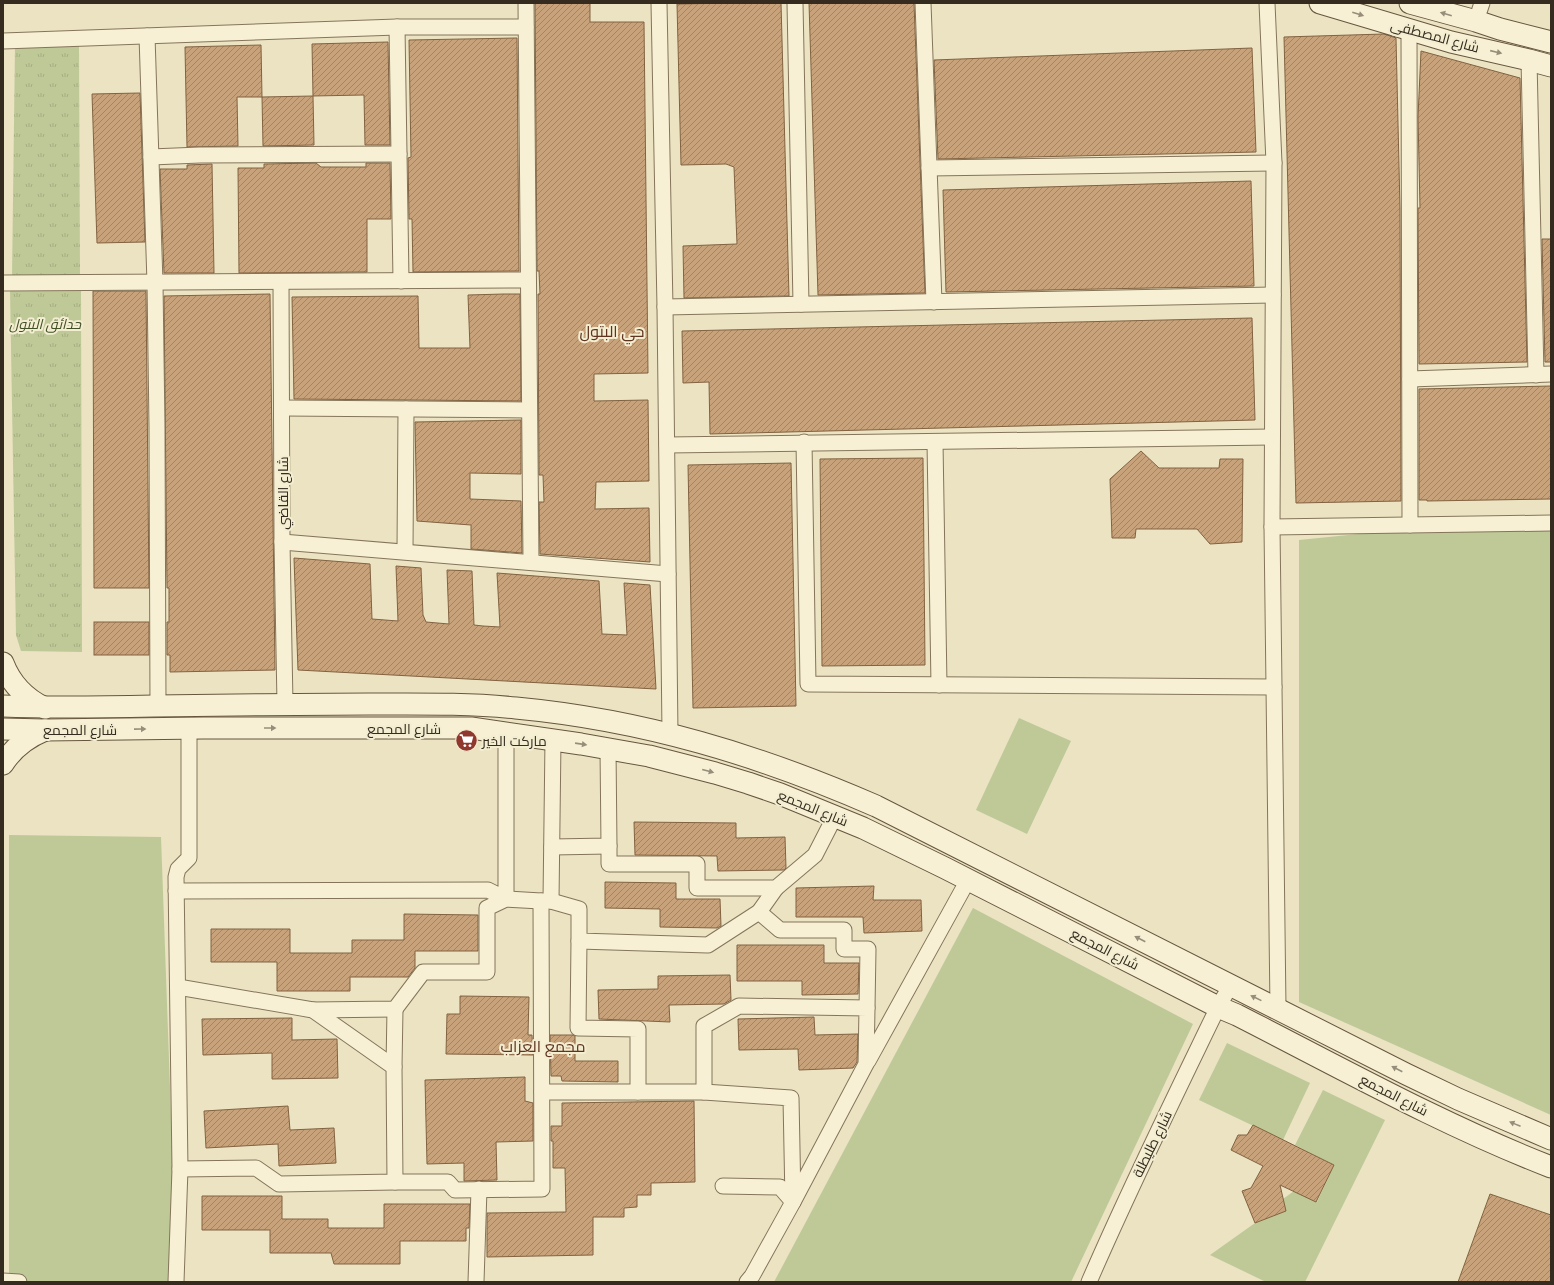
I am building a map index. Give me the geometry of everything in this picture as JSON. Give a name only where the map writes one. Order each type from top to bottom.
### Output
[{"type":"street","points":[[526,3],[531,562]]},
{"type":"street","points":[[659,3],[665,307],[670,733]]},
{"type":"street","points":[[795,3],[801,304]]},
{"type":"street","points":[[923,3],[934,302]]},
{"type":"street","points":[[1267,3],[1274,163],[1272,527],[1278,1008]]},
{"type":"street","name":"شارع المصطفى","points":[[1320,3],[1451,42],[1551,66]]},
{"type":"street","name":"شارع المصطفى","points":[[1410,3],[1450,15],[1479,12],[1500,29],[1551,42]]},
{"type":"street","points":[[3,41],[396,27],[526,27]]},
{"type":"street","points":[[396,27],[401,281]]},
{"type":"street","points":[[1409,30],[1410,525]]},
{"type":"street","points":[[147,36],[155,283],[158,706]]},
{"type":"street","points":[[1410,379],[1544,375],[1529,60]]},
{"type":"street","points":[[151,157],[208,155],[399,154]]},
{"type":"street","points":[[929,168],[1274,163]]},
{"type":"street","points":[[3,283],[528,280]]},
{"type":"street","name":"شارع القاضي","points":[[281,282],[283,408],[282,542],[285,704]]},
{"type":"street","points":[[665,307],[1273,295]]},
{"type":"street","points":[[283,408],[530,410]]},
{"type":"street","points":[[405,551],[406,409]]},
{"type":"street","points":[[666,445],[1272,437]]},
{"type":"street","points":[[804,442],[808,684],[1274,687]]},
{"type":"street","points":[[935,442],[939,684]]},
{"type":"street","points":[[1272,527],[1551,523]]},
{"type":"street","points":[[282,542],[668,574]]},
{"type":"street","points":[[3,663],[7,674],[14,685],[39,708]]},
{"type":"street","name":"شارع المجمع","points":[[3,706],[39,708],[285,704],[450,704],[492,706],[567,714],[618,722],[670,733],[795,772],[876,806],[1458,1099],[1551,1139]]},
{"type":"street","points":[[450,704],[458,709],[462,715],[462,718],[458,725],[450,729]]},
{"type":"street","points":[[238,728],[218,724],[215,717],[218,713],[248,710],[262,705]]},
{"type":"street","points":[[492,706],[483,709],[479,716],[481,723],[498,731],[506,899]]},
{"type":"street","points":[[3,715],[21,709],[39,708]]},
{"type":"street","points":[[38,730],[32,725],[31,720],[32,715],[39,708]]},
{"type":"street","points":[[3,718],[18,726],[38,730]]},
{"type":"street","name":"شارع المجمع","points":[[3,729],[471,728],[608,748],[715,772],[780,794],[835,816],[904,848],[1218,1007],[1238,1015],[1467,1132],[1551,1167]]},
{"type":"street","points":[[176,1282],[180,1169],[176,877],[178,869],[189,858],[189,729]]},
{"type":"street","points":[[3,764],[19,745],[32,737],[38,730]]},
{"type":"street","points":[[180,1169],[256,1168],[279,1184],[448,1182],[455,1190],[542,1189],[542,1092],[546,901],[552,847],[553,740]]},
{"type":"street","points":[[608,748],[609,864],[697,864],[698,888],[776,888]]},
{"type":"street","points":[[579,941],[708,945],[759,912],[776,888],[815,855],[835,816]]},
{"type":"street","points":[[552,847],[609,846]]},
{"type":"street","points":[[747,1282],[752,1276],[793,1202],[866,1064],[968,880]]},
{"type":"street","points":[[176,891],[488,890],[506,899],[546,901],[579,909],[578,1028],[638,1029],[638,1092]]},
{"type":"street","points":[[396,1182],[394,1067],[395,1009],[423,972],[487,972],[487,908],[506,899]]},
{"type":"street","points":[[759,912],[780,930],[844,930],[844,949],[868,949],[866,1064]]},
{"type":"street","name":"شارع طليطلة","points":[[1089,1282],[1110,1233],[1218,1007],[1231,985]]},
{"type":"street","points":[[178,987],[313,1010],[395,1009]]},
{"type":"street","points":[[704,1092],[704,1026],[739,1006],[867,1008]]},
{"type":"street","points":[[313,1010],[394,1067]]},
{"type":"street","points":[[542,1092],[704,1092],[791,1098],[793,1202]]},
{"type":"street","points":[[723,1186],[780,1187],[793,1202]]},
{"type":"street","points":[[476,1282],[479,1190]]},
{"type":"street","points":[[3,1282],[19,1282]]},
{"type":"green space","name":"حدائق البتول","points":[[79,46],[80,278],[12,277],[15,47]]},
{"type":"green space","name":"حدائق البتول","points":[[10,289],[81,289],[82,652],[21,651],[16,635]]},
{"type":"green space","points":[[1551,527],[1551,1115],[1299,1002],[1299,540],[1378,532]]},
{"type":"green space","points":[[1019,718],[1071,741],[1027,834],[976,810]]},
{"type":"green space","points":[[9,835],[161,837],[177,1282],[9,1282]]},
{"type":"green space","points":[[973,908],[1193,1024],[1071,1282],[774,1282]]},
{"type":"green space","points":[[1227,1043],[1310,1083],[1283,1140],[1199,1100]]},
{"type":"green space","points":[[1323,1090],[1385,1120],[1305,1282],[1266,1282],[1210,1255],[1255,1223],[1286,1211],[1283,1199],[1294,1191],[1317,1202],[1334,1165],[1295,1145]]},
{"type":"building","points":[[535,3],[590,3],[590,22],[644,22],[648,373],[594,374],[594,401],[648,400],[649,481],[596,482],[595,509],[649,508],[650,562],[540,554],[539,502],[544,502],[543,475],[539,475],[538,294],[540,294],[539,271],[537,271]]},
{"type":"building","points":[[781,3],[789,296],[684,298],[683,246],[737,244],[734,167],[726,164],[681,165],[677,4]]},
{"type":"building","points":[[809,3],[914,3],[925,293],[818,295]]},
{"type":"building","points":[[1384,34],[1396,38],[1400,209],[1401,501],[1296,503],[1284,37]]},
{"type":"building","points":[[517,38],[519,271],[413,272],[412,219],[409,219],[408,158],[411,157],[409,40]]},
{"type":"building","points":[[388,42],[390,145],[365,145],[364,95],[313,96],[312,44]]},
{"type":"building","points":[[261,45],[262,97],[237,97],[238,146],[187,147],[185,47]]},
{"type":"building","points":[[1252,48],[1256,152],[938,159],[934,60]]},
{"type":"building","points":[[1421,51],[1520,78],[1527,362],[1419,364],[1418,208],[1420,208],[1418,117]]},
{"type":"building","points":[[140,93],[145,242],[97,243],[92,94]]},
{"type":"building","points":[[313,96],[314,145],[263,146],[262,97]]},
{"type":"building","points":[[316,163],[321,167],[366,167],[366,163],[390,163],[391,219],[367,219],[367,272],[239,273],[238,168],[264,168],[264,164]]},
{"type":"building","points":[[212,164],[214,273],[164,273],[160,169],[187,169],[187,165]]},
{"type":"building","points":[[1251,181],[1254,286],[946,292],[943,190]]},
{"type":"building","points":[[1542,239],[1551,239],[1551,362],[1545,362]]},
{"type":"building","points":[[93,291],[146,291],[149,588],[94,588]]},
{"type":"building","points":[[270,294],[275,670],[170,672],[170,655],[167,655],[169,588],[167,588],[164,296]]},
{"type":"building","points":[[520,294],[521,401],[294,399],[292,297],[418,296],[419,348],[470,348],[468,295]]},
{"type":"building","points":[[1252,318],[1255,420],[710,434],[709,382],[683,383],[682,331]]},
{"type":"building","points":[[1551,386],[1551,499],[1419,500],[1419,389]]},
{"type":"building","points":[[521,420],[521,474],[470,473],[470,499],[521,501],[522,553],[471,549],[471,525],[417,521],[415,422]]},
{"type":"building","points":[[1141,451],[1159,468],[1219,468],[1220,459],[1243,459],[1242,542],[1210,544],[1197,529],[1136,529],[1135,538],[1112,538],[1110,479]]},
{"type":"building","points":[[923,458],[925,665],[822,666],[820,459]]},
{"type":"building","points":[[791,463],[796,706],[693,708],[688,465]]},
{"type":"building","points":[[294,558],[370,564],[372,619],[398,621],[396,566],[421,568],[423,615],[426,622],[449,624],[447,570],[472,571],[474,625],[483,626],[500,627],[497,573],[599,581],[602,634],[627,635],[624,583],[650,585],[656,689],[298,670]]},
{"type":"building","points":[[94,622],[149,622],[149,655],[94,655]]},
{"type":"building","points":[[634,822],[736,823],[736,838],[785,837],[786,868],[784,870],[718,871],[717,856],[635,855]]},
{"type":"building","points":[[605,882],[676,883],[676,899],[720,899],[721,926],[717,928],[660,927],[660,909],[605,908]]},
{"type":"building","points":[[874,886],[873,900],[921,900],[922,931],[864,933],[863,917],[796,917],[796,888]]},
{"type":"building","points":[[404,914],[478,915],[478,951],[415,951],[415,968],[408,977],[350,977],[350,991],[277,991],[277,962],[211,962],[211,929],[290,929],[290,953],[352,953],[352,940],[404,940]]},
{"type":"building","points":[[737,945],[824,945],[824,963],[859,963],[858,994],[802,995],[802,981],[737,981]]},
{"type":"building","points":[[730,975],[731,1000],[724,1004],[669,1005],[670,1022],[599,1019],[598,990],[658,989],[658,976]]},
{"type":"building","points":[[460,996],[529,997],[528,1035],[532,1035],[533,1055],[446,1054],[447,1014],[460,1014]]},
{"type":"building","points":[[814,1017],[815,1035],[858,1034],[857,1062],[853,1068],[799,1070],[798,1049],[739,1050],[738,1019]]},
{"type":"building","points":[[292,1018],[292,1040],[337,1039],[338,1078],[272,1079],[272,1053],[203,1055],[202,1019]]},
{"type":"building","points":[[550,1035],[575,1036],[575,1061],[618,1061],[618,1082],[562,1081],[561,1076],[551,1076]]},
{"type":"building","points":[[525,1077],[525,1101],[533,1103],[533,1141],[496,1142],[497,1180],[464,1181],[464,1163],[427,1164],[425,1080]]},
{"type":"building","points":[[694,1101],[695,1182],[651,1183],[651,1195],[637,1195],[637,1207],[624,1208],[624,1217],[593,1217],[593,1255],[487,1257],[487,1213],[566,1212],[565,1168],[553,1168],[553,1141],[551,1141],[551,1126],[562,1126],[562,1103]]},
{"type":"building","points":[[288,1106],[290,1130],[334,1128],[336,1163],[279,1166],[278,1144],[206,1148],[204,1111]]},
{"type":"building","points":[[1253,1125],[1334,1165],[1316,1202],[1280,1185],[1286,1211],[1255,1223],[1242,1191],[1251,1188],[1263,1166],[1231,1150],[1238,1135],[1247,1135]]},
{"type":"building","points":[[1490,1194],[1551,1215],[1551,1282],[1458,1282]]},
{"type":"building","points":[[202,1196],[282,1196],[282,1219],[328,1219],[328,1228],[384,1228],[384,1204],[470,1204],[469,1228],[466,1228],[466,1241],[400,1241],[400,1264],[334,1264],[331,1253],[270,1253],[270,1230],[202,1230]]},
{"type":"place","name":"ماركت الخير","points":[[467,741]]},
{"type":"district","name":"حي البتول","points":[[612,331]]},
{"type":"district","name":"مجمع العزاب","points":[[543,1046]]}]
